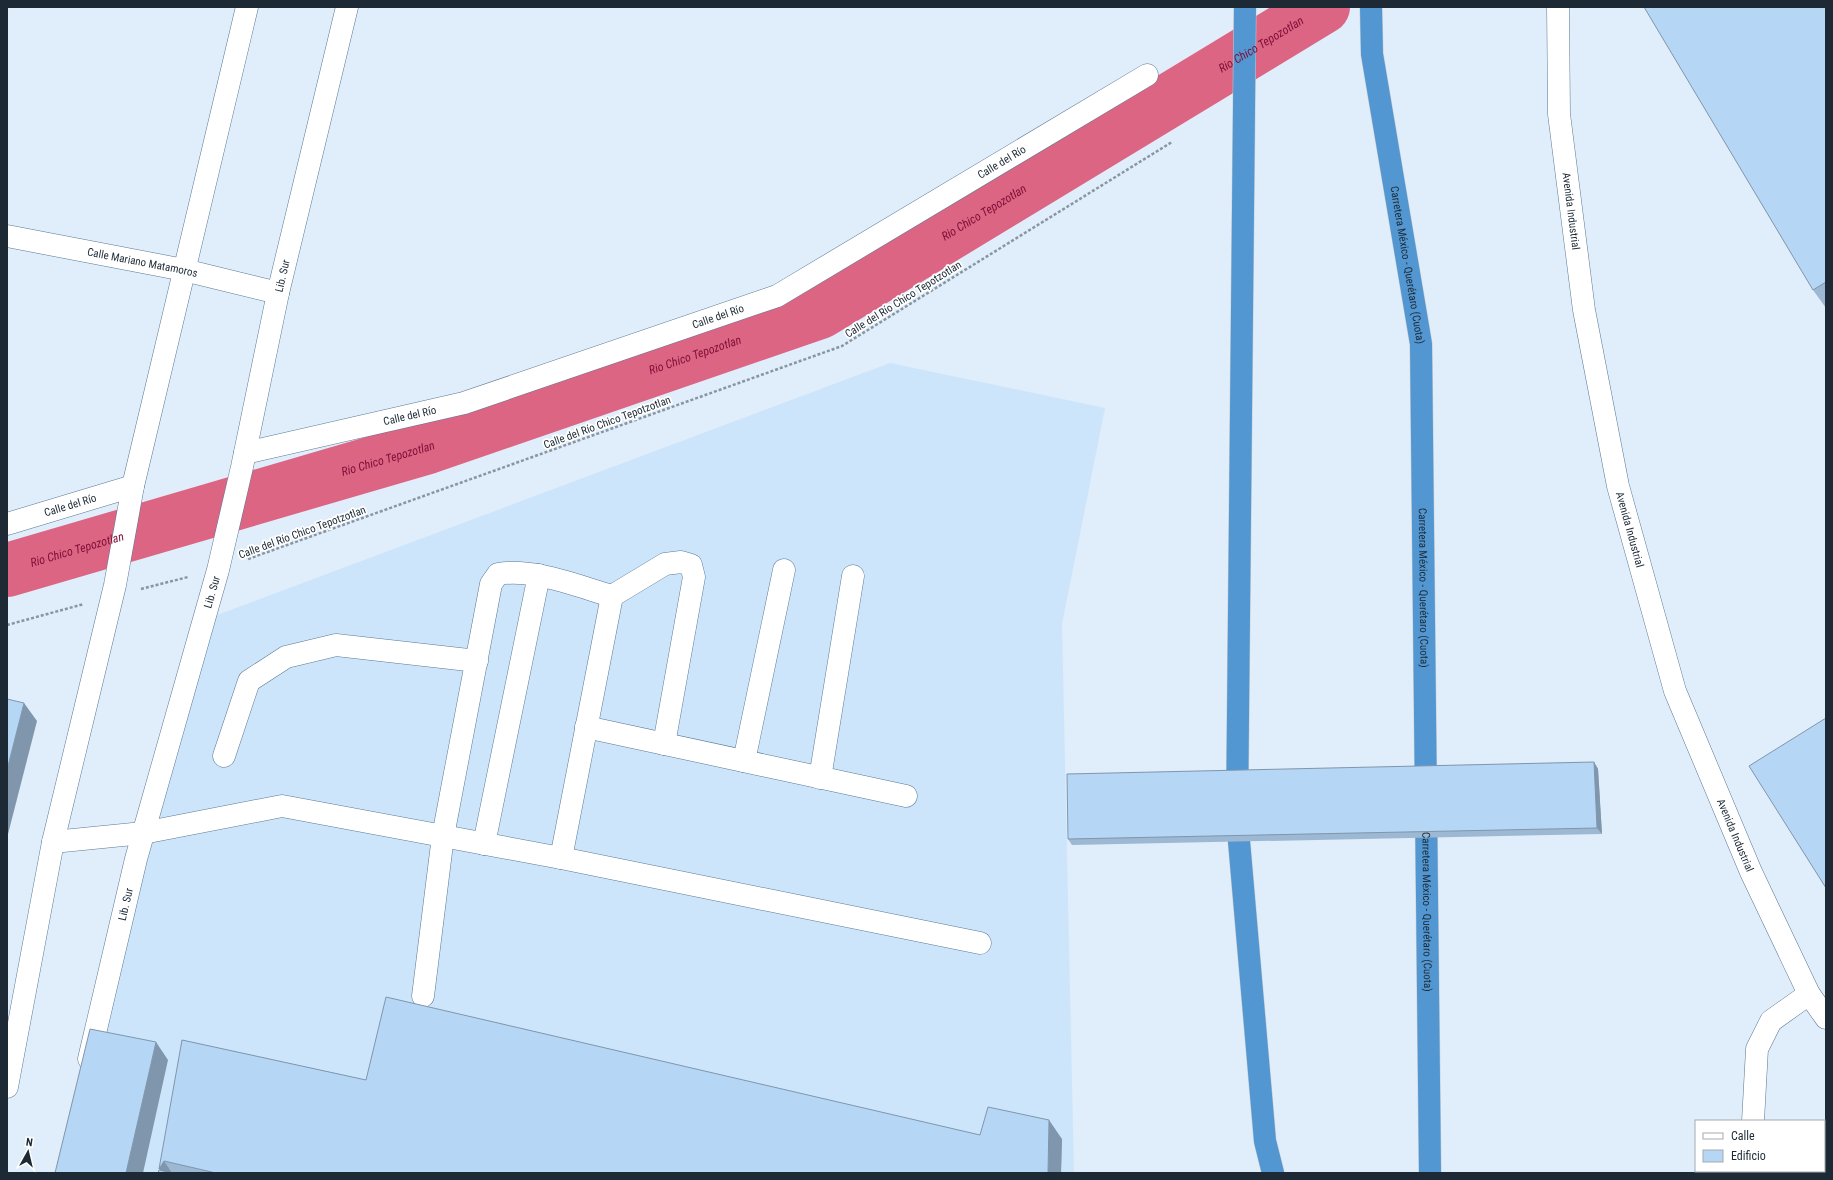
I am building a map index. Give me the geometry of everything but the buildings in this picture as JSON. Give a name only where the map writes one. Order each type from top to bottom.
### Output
[{"type":"highway","points":[[1245,7],[1237,818],[1265,1141],[1273,1173]]},
{"type":"highway","name":"Carretera México - Querétaro (Cuota)","points":[[1370,7],[1372,54],[1421,344],[1430,1173]]},
{"type":"street","points":[[7,1087],[53,842],[113,590],[132,494],[184,270],[247,7]]},
{"type":"street","name":"Lib. Sur","points":[[84,1081],[143,833],[220,560],[243,460],[278,293],[347,7]]},
{"type":"street","name":"Avenida Industrial","points":[[1558,7],[1559,114],[1584,310],[1618,486],[1675,691],[1751,872],[1810,994],[1826,1018]]},
{"type":"street","name":"Calle del Río","points":[[243,460],[464,403],[778,296],[1147,75]]},
{"type":"street","name":"Calle Mariano Matamoros","points":[[7,236],[184,270],[278,293]]},
{"type":"street","name":"Calle del Río","points":[[7,524],[132,494]]},
{"type":"street","points":[[423,996],[443,836],[491,584],[498,574],[508,572],[539,575],[612,596],[665,564],[681,562],[691,565],[694,577],[664,744]]},
{"type":"street","points":[[744,761],[784,570]]},
{"type":"street","points":[[484,844],[539,575]]},
{"type":"street","points":[[820,778],[853,576]]},
{"type":"street","points":[[561,858],[612,596]]},
{"type":"street","points":[[224,756],[249,681],[286,657],[336,645],[477,661]]},
{"type":"street","points":[[586,727],[906,796]]},
{"type":"street","points":[[53,842],[143,833],[282,806],[561,858],[980,942]]},
{"type":"street","points":[[1753,1120],[1757,1049],[1771,1021],[1810,994]]},
{"type":"path","name":"Calle del Río Chico Tepotzotlan","points":[[7,625],[113,590],[220,560],[842,346],[1172,142]]},
{"type":"shaded area","points":[[890,363],[1105,408],[1062,624],[1074,1173],[72,1173],[204,620]]},
{"type":"waterway","name":"Rio Chico Tepozotlan","points":[[7,570],[428,447],[820,312],[1323,7]]}]
